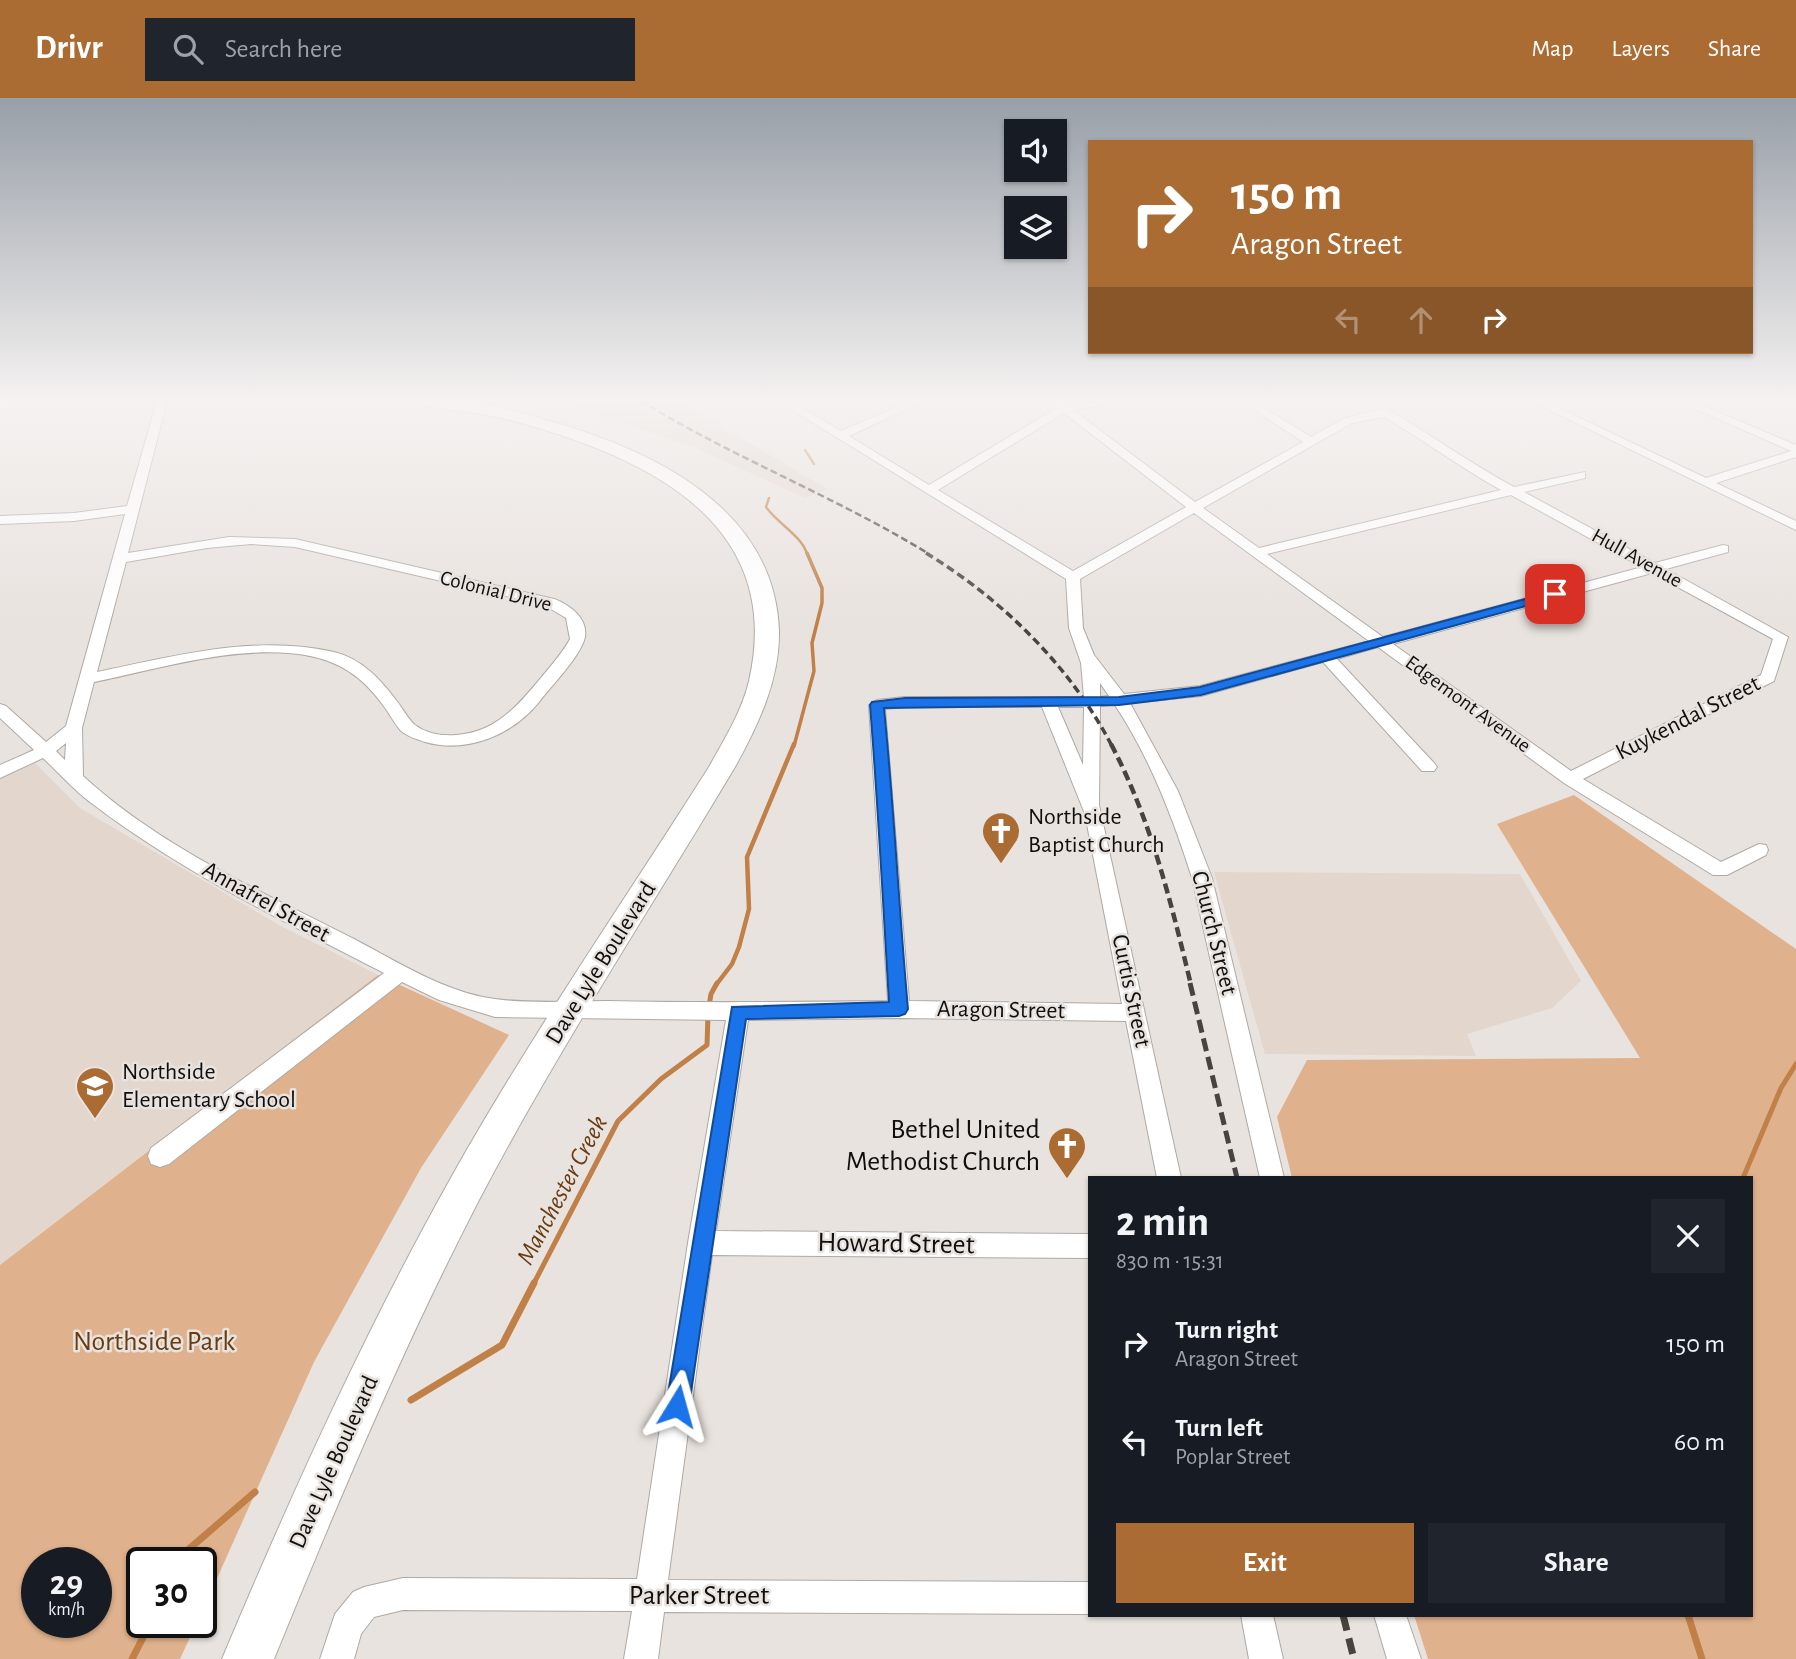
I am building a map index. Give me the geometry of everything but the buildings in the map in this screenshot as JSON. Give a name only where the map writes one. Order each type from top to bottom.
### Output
[{"type":"main road","name":"Dave Lyle Boulevard","points":[[248,1659],[391,1335],[502,1124],[739,737],[760,681],[765,655],[766,608],[759,579],[743,543],[718,513],[687,487],[664,474]]},
{"type":"street","points":[[74,779],[74,728],[142,474]]},
{"type":"street","points":[[905,474],[1073,577],[1255,474]]},
{"type":"street","points":[[931,489],[954,474]]},
{"type":"street","name":"Edgemont Avenue","points":[[1150,474],[1570,779],[1720,870],[1759,850]]},
{"type":"street","name":"Hull Avenue","points":[[1481,474],[1781,638]]},
{"type":"street","points":[[1690,474],[1796,526]]},
{"type":"street","points":[[1707,482],[1730,474]]},
{"type":"street","points":[[1259,552],[1581,475]]},
{"type":"street","points":[[0,520],[74,517],[132,509]]},
{"type":"street","name":"Colonial Drive","points":[[86,678],[246,650],[286,649],[316,652],[345,661],[362,671],[415,733],[432,739],[455,740],[491,732],[517,716],[578,639],[576,623],[572,616],[549,602],[295,543],[232,541],[119,559]]},
{"type":"street","points":[[1091,722],[1114,712],[1201,691],[1723,549]]},
{"type":"street","name":"Curtis Street","points":[[1073,577],[1076,622],[1092,680],[1091,804]]},
{"type":"street","name":"Kuykendal Street","points":[[1570,779],[1768,678],[1781,638]]},
{"type":"street","name":"Church Street","points":[[1086,653],[1125,710],[1158,766],[1180,812],[1202,878],[1272,1176]]},
{"type":"street","points":[[1326,656],[1428,767]]},
{"type":"street","points":[[1092,680],[1102,696],[1125,710]]},
{"type":"street","points":[[899,1009],[877,705],[1048,701],[1092,702],[1125,710]]},
{"type":"street","name":"Curtis Street","points":[[1048,701],[1091,804],[1169,1176]]},
{"type":"street","name":"Annafrel Street","points":[[0,709],[94,796],[150,836],[244,892],[447,994],[495,1008],[572,1010]]},
{"type":"street","points":[[0,772],[45,751],[74,728]]},
{"type":"street","points":[[160,1156],[400,972]]},
{"type":"street","name":"Aragon Street","points":[[572,1010],[718,1012],[899,1009],[1136,1013]]},
{"type":"street","points":[[641,1659],[701,1243],[718,1012]]},
{"type":"street","name":"Howard Street","points":[[701,1243],[1088,1246]]},
{"type":"street","name":"Parker Street","points":[[338,1655],[347,1626],[364,1603],[403,1594],[1088,1598]]},
{"type":"street","points":[[1257,1617],[1266,1659]]},
{"type":"street","points":[[1391,1617],[1404,1659]]},
{"type":"shaded area","points":[[752,474],[802,474],[827,489],[805,498]]},
{"type":"shaded area","name":"Northside Elementary School","points":[[35,763],[80,808],[279,925],[378,975],[0,1265],[0,779]]},
{"type":"shaded area","points":[[1214,872],[1520,874],[1581,981],[1552,1008],[1467,1034],[1476,1056],[1265,1054]]},
{"type":"green space","points":[[1574,795],[1796,949],[1796,1659],[1428,1659],[1415,1617],[1753,1617],[1753,1176],[1292,1176],[1277,1117],[1307,1060],[1640,1058],[1497,824]]},
{"type":"green space","name":"Northside Park","points":[[378,975],[509,1035],[421,1168],[314,1362],[217,1578],[217,1547],[126,1547],[126,1638],[190,1638],[180,1659],[0,1659],[0,1265]]},
{"type":"waterway","points":[[769,498],[766,507],[795,535],[807,554]]},
{"type":"waterway","name":"Manchester Creek","points":[[794,746],[814,671],[812,643],[822,603],[822,588],[807,553]]},
{"type":"waterway","name":"Manchester Creek","points":[[716,985],[732,964],[739,947],[749,909],[747,857],[794,744]]},
{"type":"waterway","name":"Manchester Creek","points":[[709,1006],[717,983]]},
{"type":"waterway","name":"Manchester Creek","points":[[533,1285],[618,1121],[661,1079],[707,1045],[708,1015]]},
{"type":"waterway","points":[[1744,1176],[1781,1088],[1796,1064]]},
{"type":"waterway","name":"Manchester Creek","points":[[411,1400],[502,1345],[534,1283]]},
{"type":"waterway","name":"Manchester Creek","points":[[191,1547],[255,1492]]},
{"type":"waterway","points":[[1689,1617],[1702,1659]]},
{"type":"waterway","name":"Manchester Creek","points":[[132,1659],[143,1638]]},
{"type":"railway","points":[[778,474],[894,533],[929,554]]},
{"type":"railway","points":[[926,553],[982,592],[1032,637],[1076,689],[1112,746]]},
{"type":"railway","points":[[1112,746],[1149,832],[1191,985]]},
{"type":"railway","points":[[1190,983],[1237,1176]]},
{"type":"railway","points":[[1344,1617],[1354,1659]]},
{"type":"place","name":"Northside Baptist Church","points":[[1001,865]]},
{"type":"place","name":"Northside Elementary School","points":[[95,1120]]},
{"type":"place","name":"Bethel United Methodist Church","points":[[1067,1180]]},
{"type":"route","points":[[677,1406],[738,1012],[899,1009],[877,705],[905,702],[1096,702],[1201,691],[1555,594]]}]
